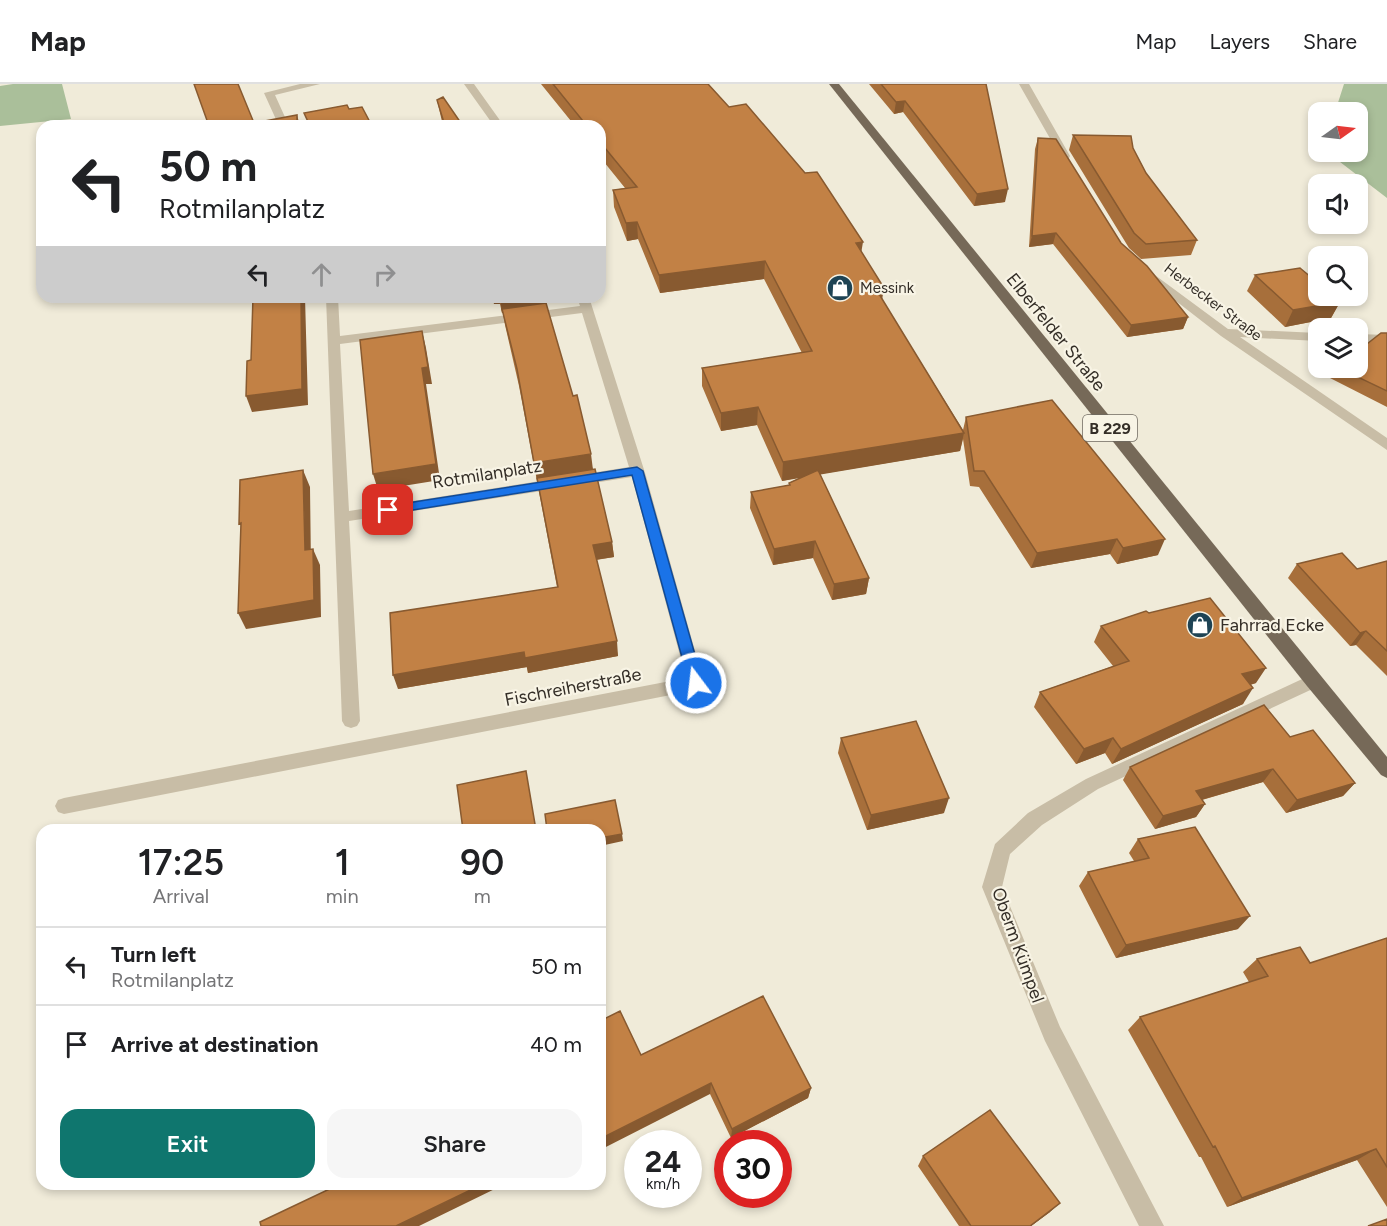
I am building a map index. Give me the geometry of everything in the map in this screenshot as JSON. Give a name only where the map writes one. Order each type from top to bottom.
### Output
[{"type":"main road","name":"Elberfelder Straße","points":[[834,84],[1387,770]]},
{"type":"street","points":[[281,120],[269,93],[315,84]]},
{"type":"street","points":[[469,84],[495,120]]},
{"type":"street","points":[[1024,84],[1069,163]]},
{"type":"street","name":"Herbecker Straße","points":[[1132,259],[1225,333],[1387,445]]},
{"type":"street","points":[[332,303],[351,721]]},
{"type":"street","points":[[334,341],[585,303]]},
{"type":"street","name":"Fischreiherstraße","points":[[64,806],[696,683],[637,471],[585,303]]},
{"type":"street","points":[[1225,333],[1308,337]]},
{"type":"street","points":[[1368,338],[1387,339]]},
{"type":"street","name":"Rotmilanplatz","points":[[342,517],[637,471]]},
{"type":"street","name":"Oberm Kümpel","points":[[1152,1226],[1052,1034],[992,887],[1002,850],[1035,819],[1092,784],[1313,681]]},
{"type":"green space","points":[[62,84],[71,119],[36,120],[36,122],[0,126],[0,86]]},
{"type":"green space","points":[[1344,84],[1387,84],[1387,198],[1368,183],[1368,174],[1356,174],[1340,162],[1368,162],[1368,102],[1338,102]]},
{"type":"building","points":[[194,84],[238,84],[253,120],[207,120]]},
{"type":"building","points":[[553,84],[708,84],[729,107],[746,104],[805,173],[817,172],[863,242],[856,243],[884,288],[876,289],[964,433],[783,462],[758,407],[721,413],[702,368],[812,351],[765,261],[659,275],[637,222],[626,223],[613,190],[637,187],[606,149],[606,120],[582,120]]},
{"type":"building","points":[[881,84],[986,84],[1008,189],[977,194],[905,101],[896,102]]},
{"type":"building","points":[[443,97],[459,120],[443,120],[437,100]]},
{"type":"building","points":[[347,105],[349,109],[362,107],[369,120],[307,120],[304,113]]},
{"type":"building","points":[[297,115],[297,120],[270,120]]},
{"type":"building","points":[[1073,135],[1131,136],[1133,148],[1146,173],[1197,240],[1146,244],[1134,233]]},
{"type":"building","points":[[1038,138],[1056,139],[1121,243],[1147,266],[1188,317],[1131,325],[1056,233],[1032,236]]},
{"type":"building","points":[[1300,268],[1308,275],[1308,306],[1316,306],[1293,310],[1255,275]]},
{"type":"building","points":[[253,303],[301,303],[302,389],[246,396],[247,361],[251,360]]},
{"type":"building","points":[[546,303],[573,396],[577,395],[591,454],[534,463],[517,369],[502,309]]},
{"type":"building","points":[[422,331],[428,367],[422,368],[436,464],[373,474],[360,340]]},
{"type":"building","points":[[1381,333],[1387,333],[1387,391],[1360,378],[1368,378],[1368,343]]},
{"type":"building","points":[[1052,400],[1165,539],[1123,548],[1117,539],[1037,553],[984,471],[974,471],[966,417]]},
{"type":"building","points":[[595,469],[612,542],[593,545],[617,641],[525,658],[524,652],[393,675],[390,613],[558,587],[537,478]]},
{"type":"building","points":[[303,470],[305,550],[313,549],[314,600],[238,613],[240,480]]},
{"type":"building","points":[[818,470],[869,578],[834,584],[815,541],[774,549],[751,492],[790,485],[789,483]]},
{"type":"building","points":[[1342,553],[1357,569],[1387,561],[1387,651],[1366,631],[1360,633],[1297,564]]},
{"type":"building","points":[[1210,598],[1266,668],[1242,674],[1253,688],[1121,749],[1113,738],[1084,749],[1040,692],[1129,661],[1101,626],[1146,611],[1149,613]]},
{"type":"building","points":[[1264,705],[1290,737],[1313,730],[1355,783],[1297,800],[1273,769],[1196,791],[1205,804],[1163,816],[1130,767]]},
{"type":"building","points":[[916,721],[949,798],[871,815],[841,738]]},
{"type":"building","points":[[526,771],[535,824],[462,824],[457,785]]},
{"type":"building","points":[[615,800],[622,834],[606,837],[606,824],[546,824],[545,814]]},
{"type":"building","points":[[1195,827],[1250,916],[1126,945],[1088,872],[1149,858],[1138,839]]},
{"type":"building","points":[[1387,938],[1387,1167],[1376,1149],[1242,1198],[1215,1146],[1213,1147],[1140,1017],[1268,976],[1257,959],[1300,947],[1310,963]]},
{"type":"building","points":[[763,996],[811,1088],[732,1129],[711,1083],[606,1136],[606,1018],[620,1011],[641,1055]]},
{"type":"building","points":[[990,1110],[1060,1203],[1030,1226],[971,1226],[923,1156]]},
{"type":"building","points":[[327,1190],[471,1190],[396,1226],[261,1226],[260,1222]]},
{"type":"building","points":[[1387,1219],[1387,1226],[1368,1226]]},
{"type":"place","name":"Messink","points":[[840,288]]},
{"type":"place","name":"Fahrrad Ecke","points":[[1200,625]]},
{"type":"route","points":[[388,510],[637,471],[696,683]]}]
